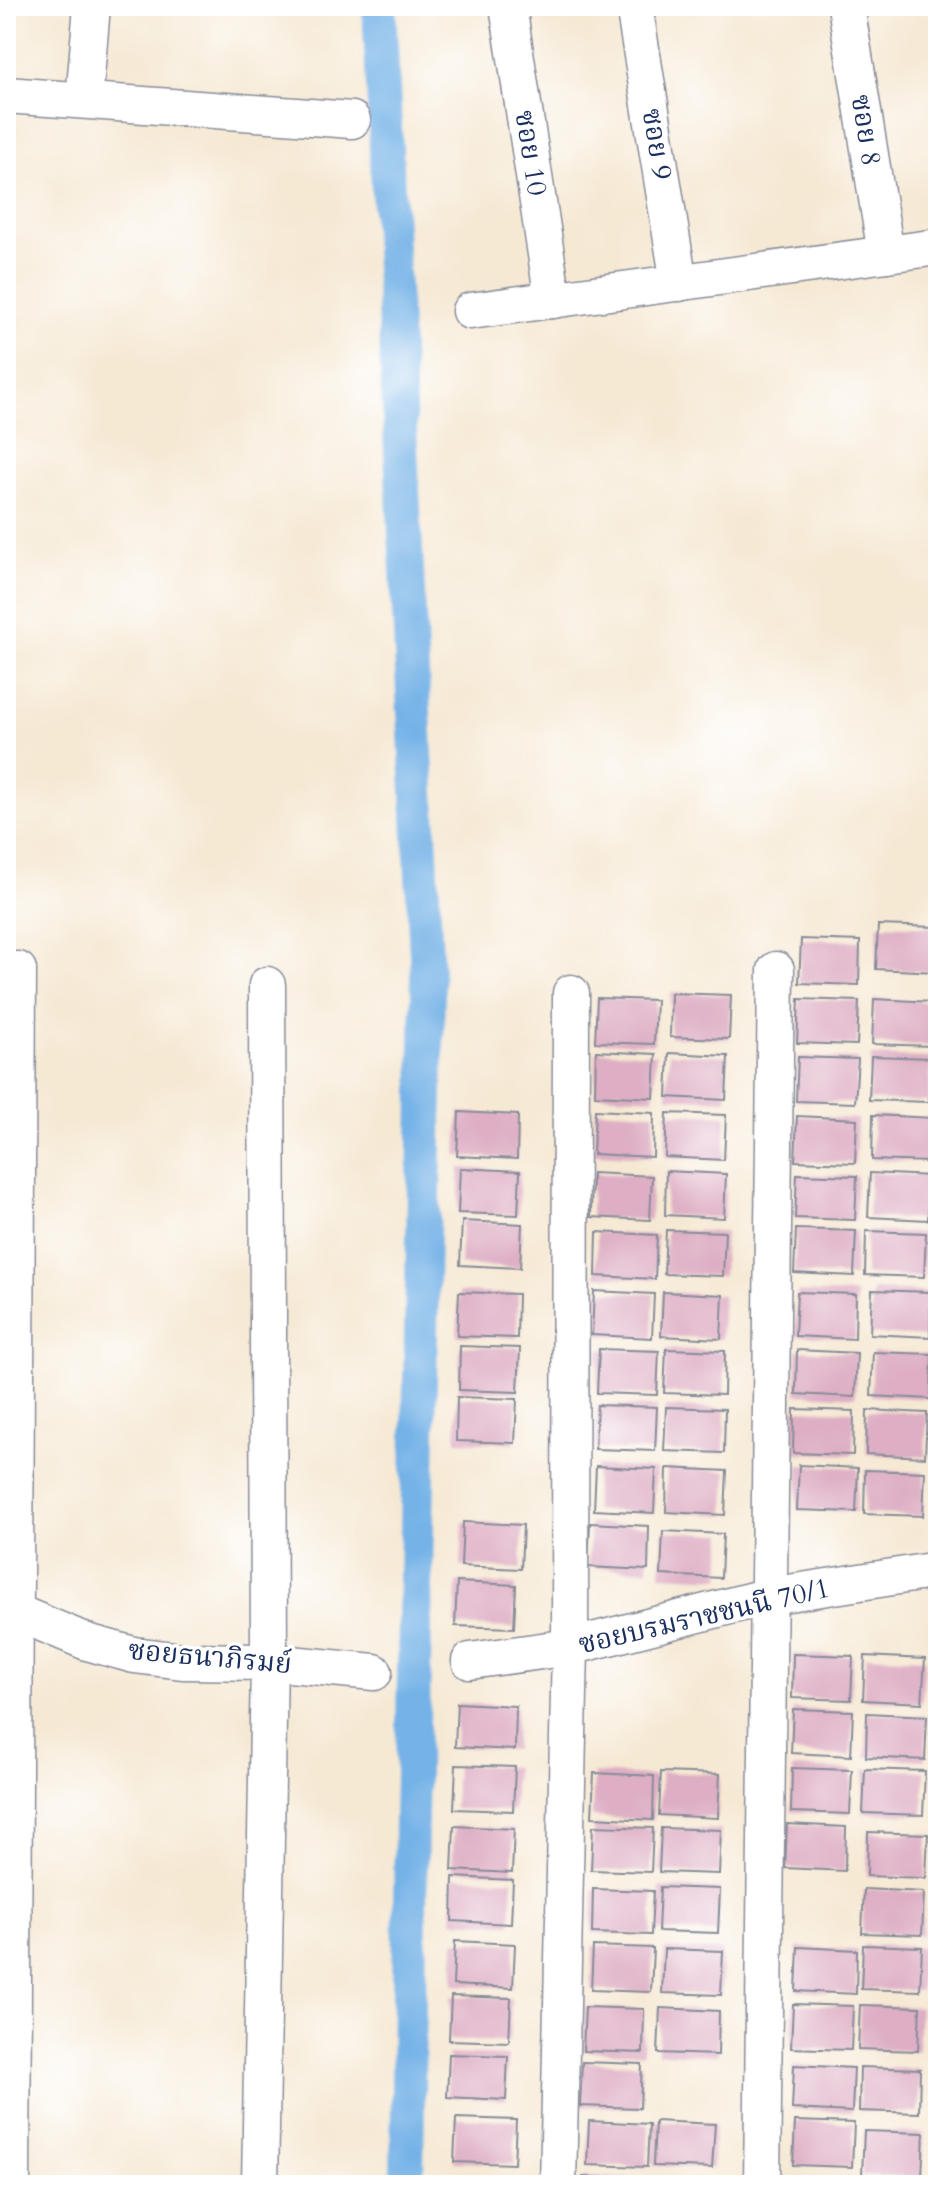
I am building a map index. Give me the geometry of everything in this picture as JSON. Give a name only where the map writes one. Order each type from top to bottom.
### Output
[{"type":"street","points":[[84,100],[92,6]]},
{"type":"street","name":"ซอย 10","points":[[508,6],[553,300]]},
{"type":"street","name":"ซอย 9","points":[[634,6],[679,283]]},
{"type":"street","name":"ซอย 8","points":[[846,6],[886,254]]},
{"type":"street","points":[[6,95],[352,120]]},
{"type":"street","points":[[470,311],[938,247]]},
{"type":"street","points":[[12,2185],[10,1610],[18,970]]},
{"type":"street","points":[[762,2185],[776,970]]},
{"type":"street","points":[[260,2185],[269,1662],[267,985]]},
{"type":"street","points":[[558,2185],[570,1647],[571,993]]},
{"type":"street","name":"ซอยบรมราชชนนี 70/1","points":[[470,1661],[570,1647],[769,1596],[938,1570]]},
{"type":"street","name":"ซอยธนาภิรมย์","points":[[10,1610],[87,1642],[134,1655],[182,1661],[269,1662],[374,1672]]},
{"type":"building","points":[[878,925],[937,927],[936,972],[876,969]]},
{"type":"building","points":[[801,939],[860,941],[859,985],[799,983]]},
{"type":"building","points":[[671,993],[731,995],[729,1039],[670,1037]]},
{"type":"building","points":[[597,998],[656,1000],[654,1044],[595,1042]]},
{"type":"building","points":[[799,999],[859,1001],[857,1045],[797,1043]]},
{"type":"building","points":[[874,999],[933,1002],[932,1046],[872,1044]]},
{"type":"building","points":[[596,1051],[656,1054],[654,1098],[595,1095]]},
{"type":"building","points":[[669,1053],[728,1056],[726,1100],[667,1097]]},
{"type":"building","points":[[871,1056],[931,1058],[929,1102],[869,1100]]},
{"type":"building","points":[[798,1057],[858,1059],[855,1103],[796,1101]]},
{"type":"building","points":[[595,1110],[654,1113],[653,1157],[593,1154]]},
{"type":"building","points":[[459,1112],[518,1115],[517,1159],[457,1156]]},
{"type":"building","points":[[667,1113],[726,1115],[724,1160],[665,1157]]},
{"type":"building","points":[[873,1115],[933,1118],[931,1162],[872,1160]]},
{"type":"building","points":[[797,1116],[857,1119],[855,1163],[795,1161]]},
{"type":"building","points":[[460,1168],[520,1171],[518,1215],[458,1213]]},
{"type":"building","points":[[666,1171],[726,1174],[724,1218],[665,1215]]},
{"type":"building","points":[[592,1173],[652,1176],[650,1220],[591,1217]]},
{"type":"building","points":[[870,1173],[930,1176],[928,1220],[868,1217]]},
{"type":"building","points":[[797,1174],[857,1176],[855,1220],[795,1218]]},
{"type":"building","points":[[462,1221],[522,1224],[520,1268],[460,1265]]},
{"type":"building","points":[[796,1229],[856,1231],[854,1276],[794,1273]]},
{"type":"building","points":[[666,1230],[725,1232],[723,1276],[664,1274]]},
{"type":"building","points":[[866,1231],[926,1233],[924,1277],[865,1275]]},
{"type":"building","points":[[597,1232],[657,1235],[655,1279],[596,1276]]},
{"type":"building","points":[[872,1290],[931,1292],[930,1337],[870,1334]]},
{"type":"building","points":[[594,1291],[654,1294],[652,1338],[592,1335]]},
{"type":"building","points":[[459,1292],[518,1294],[517,1338],[457,1336]]},
{"type":"building","points":[[663,1292],[723,1295],[721,1339],[661,1336]]},
{"type":"building","points":[[797,1292],[856,1294],[855,1339],[795,1336]]},
{"type":"building","points":[[460,1346],[520,1348],[518,1392],[459,1390]]},
{"type":"building","points":[[599,1349],[659,1351],[657,1395],[597,1393]]},
{"type":"building","points":[[666,1349],[725,1351],[724,1395],[664,1393]]},
{"type":"building","points":[[797,1350],[857,1353],[855,1397],[796,1394]]},
{"type":"building","points":[[873,1352],[932,1354],[931,1399],[871,1396]]},
{"type":"building","points":[[457,1397],[517,1399],[515,1443],[456,1441]]},
{"type":"building","points":[[597,1405],[657,1407],[655,1451],[595,1449]]},
{"type":"building","points":[[666,1407],[725,1409],[724,1453],[664,1451]]},
{"type":"building","points":[[794,1409],[854,1411],[853,1455],[793,1453]]},
{"type":"building","points":[[867,1410],[927,1413],[925,1457],[866,1454]]},
{"type":"building","points":[[799,1465],[858,1468],[856,1512],[797,1510]]},
{"type":"building","points":[[596,1466],[656,1469],[654,1513],[594,1510]]},
{"type":"building","points":[[667,1468],[727,1471],[725,1515],[666,1512]]},
{"type":"building","points":[[865,1470],[925,1472],[923,1516],[864,1514]]},
{"type":"building","points":[[463,1522],[523,1525],[521,1569],[461,1566]]},
{"type":"building","points":[[590,1523],[649,1526],[648,1570],[588,1567]]},
{"type":"building","points":[[663,1531],[723,1534],[721,1578],[661,1575]]},
{"type":"building","points":[[457,1582],[516,1585],[514,1628],[455,1626]]},
{"type":"building","points":[[793,1654],[853,1656],[851,1700],[792,1698]]},
{"type":"building","points":[[865,1656],[925,1659],[922,1703],[863,1700]]},
{"type":"building","points":[[457,1703],[516,1706],[515,1750],[455,1747]]},
{"type":"building","points":[[793,1709],[853,1711],[851,1756],[791,1753]]},
{"type":"building","points":[[867,1713],[927,1716],[925,1760],[866,1757]]},
{"type":"building","points":[[456,1765],[515,1767],[513,1811],[454,1809]]},
{"type":"building","points":[[792,1768],[852,1770],[850,1814],[791,1812]]},
{"type":"building","points":[[865,1769],[925,1771],[923,1815],[863,1813]]},
{"type":"building","points":[[661,1772],[720,1774],[718,1818],[659,1815]]},
{"type":"building","points":[[594,1773],[654,1776],[653,1820],[592,1817]]},
{"type":"building","points":[[787,1824],[846,1827],[845,1871],[785,1868]]},
{"type":"building","points":[[454,1826],[514,1829],[512,1873],[452,1870]]},
{"type":"building","points":[[593,1826],[653,1828],[651,1872],[591,1870]]},
{"type":"building","points":[[661,1828],[721,1830],[719,1874],[659,1872]]},
{"type":"building","points":[[868,1832],[928,1834],[926,1878],[867,1876]]},
{"type":"building","points":[[453,1877],[513,1880],[511,1924],[452,1921]]},
{"type":"building","points":[[660,1887],[720,1889],[718,1933],[658,1931]]},
{"type":"building","points":[[593,1889],[653,1891],[651,1935],[592,1933]]},
{"type":"building","points":[[864,1889],[924,1892],[922,1935],[862,1933]]},
{"type":"building","points":[[455,1941],[515,1944],[513,1988],[453,1985]]},
{"type":"building","points":[[863,1945],[922,1947],[920,1991],[861,1989]]},
{"type":"building","points":[[593,1946],[653,1948],[651,1992],[591,1990]]},
{"type":"building","points":[[798,1947],[857,1950],[856,1994],[796,1991]]},
{"type":"building","points":[[664,1949],[723,1951],[721,1995],[662,1993]]},
{"type":"building","points":[[451,1996],[511,1998],[509,2042],[449,2040]]},
{"type":"building","points":[[793,2004],[853,2006],[851,2050],[791,2048]]},
{"type":"building","points":[[860,2005],[920,2007],[918,2051],[858,2049]]},
{"type":"building","points":[[585,2007],[644,2009],[643,2053],[583,2051]]},
{"type":"building","points":[[660,2008],[719,2011],[718,2055],[658,2053]]},
{"type":"building","points":[[449,2054],[508,2056],[506,2100],[447,2097]]},
{"type":"building","points":[[582,2062],[642,2064],[640,2108],[580,2106]]},
{"type":"building","points":[[794,2065],[854,2068],[852,2112],[792,2109]]},
{"type":"building","points":[[860,2067],[920,2069],[919,2113],[859,2111]]},
{"type":"building","points":[[456,2118],[516,2120],[514,2164],[454,2162]]},
{"type":"building","points":[[589,2121],[649,2124],[647,2167],[587,2165]]},
{"type":"building","points":[[655,2121],[715,2124],[712,2168],[653,2166]]},
{"type":"building","points":[[795,2121],[854,2123],[852,2167],[793,2165]]},
{"type":"building","points":[[864,2131],[924,2133],[922,2177],[862,2175]]},
{"type":"building","points":[[583,2177],[643,2179],[643,2185],[583,2185]]},
{"type":"building","points":[[451,2180],[515,2182],[515,2185],[451,2185]]},
{"type":"waterway","points":[[379,6],[428,995],[411,1818],[407,2185]]}]
